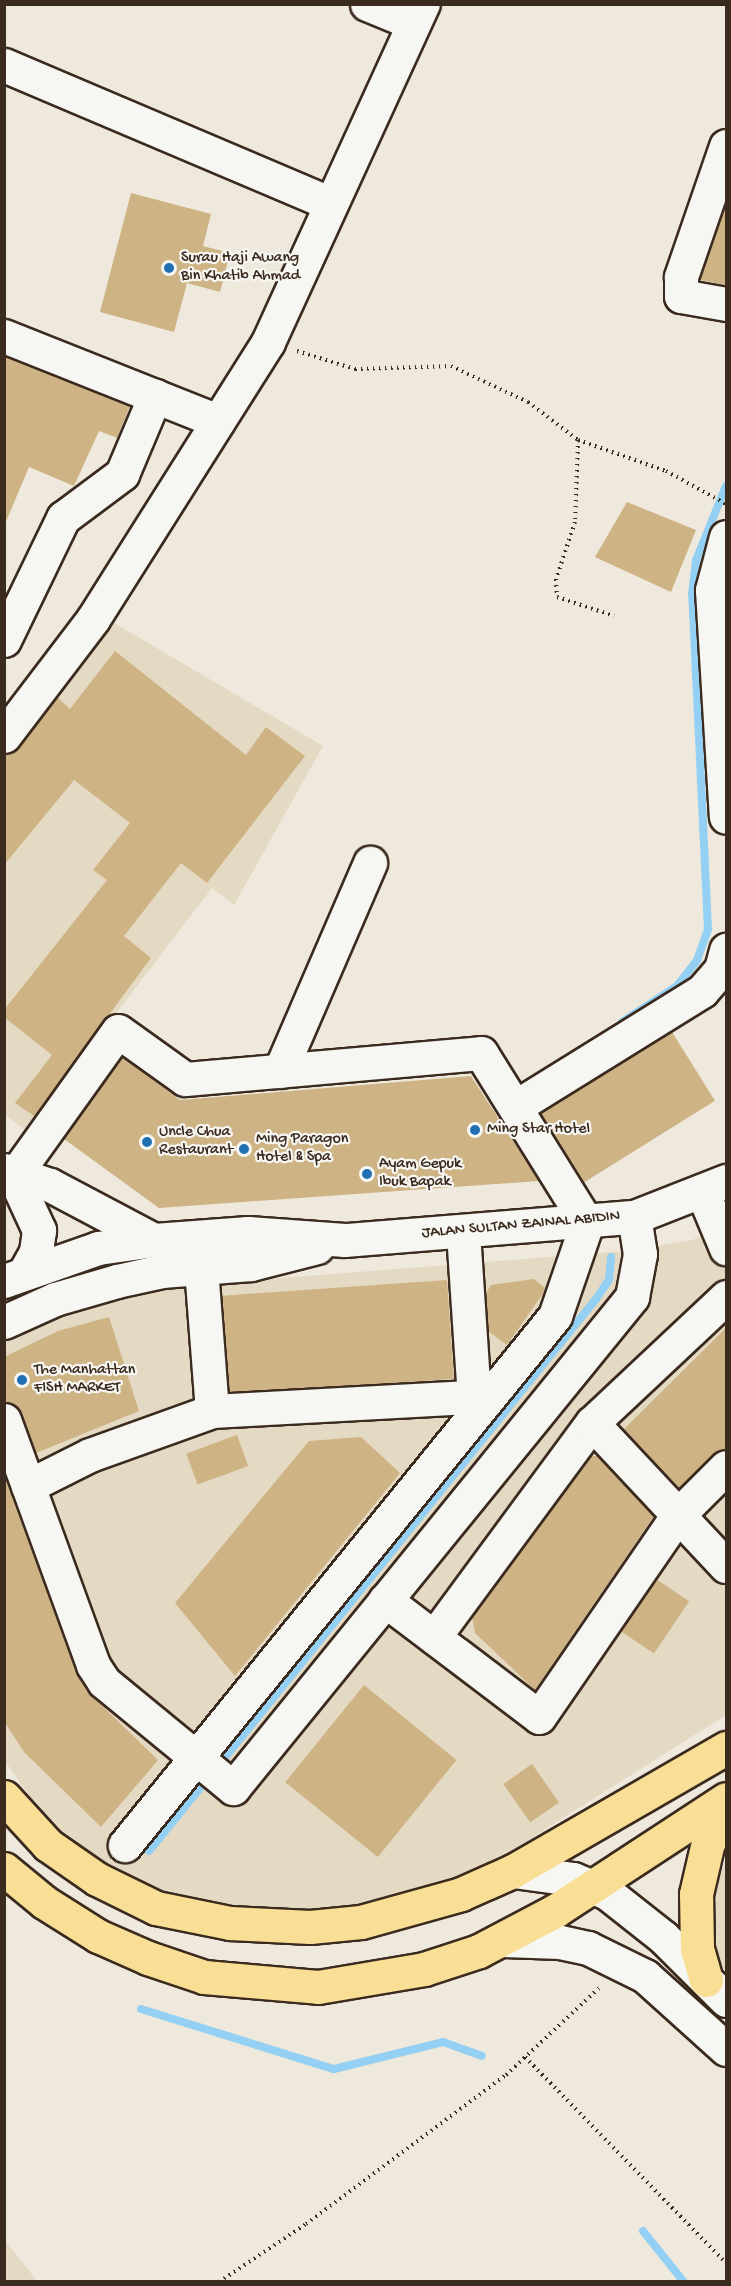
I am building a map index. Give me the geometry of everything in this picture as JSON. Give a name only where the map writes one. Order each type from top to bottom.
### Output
[{"type":"main road","points":[[4,1797],[48,1845],[97,1879],[156,1908],[230,1923],[310,1927],[361,1922],[461,1894],[513,1871],[726,1748]]},
{"type":"main road","points":[[4,1869],[44,1902],[98,1936],[204,1977],[318,1987],[369,1981],[424,1969],[502,1940],[594,1887],[726,1799]]},
{"type":"main road","points":[[716,1990],[697,1949],[696,1894],[708,1842],[726,1817]]},
{"type":"street","points":[[4,736],[93,619],[268,342],[418,14],[367,4]]},
{"type":"street","points":[[4,65],[332,204]]},
{"type":"street","points":[[726,146],[681,277],[681,296],[726,304]]},
{"type":"street","points":[[4,336],[218,421]]},
{"type":"street","points":[[4,640],[63,518],[122,474],[155,396]]},
{"type":"street","points":[[726,537],[712,590],[726,818]]},
{"type":"street","points":[[280,1071],[370,864]]},
{"type":"street","points":[[515,1107],[702,991],[721,969],[726,950]]},
{"type":"street","points":[[9,1173],[118,1031],[185,1079],[481,1053],[587,1223],[555,1316],[480,1399],[124,1845]]},
{"type":"street","points":[[9,1173],[50,1185],[154,1240]]},
{"type":"street","points":[[9,1173],[39,1230],[36,1252],[15,1276]]},
{"type":"street","points":[[715,1187],[726,1248]]},
{"type":"street","name":"JALAN SULTAN ZAINAL ABIDIN","points":[[345,1240],[587,1223],[634,1217],[715,1187]]},
{"type":"street","points":[[4,1420],[93,1665],[104,1682],[233,1788],[632,1297],[640,1254],[634,1217]]},
{"type":"street","points":[[463,1232],[480,1399]]},
{"type":"street","points":[[15,1276],[98,1248],[154,1240],[249,1233],[345,1240]]},
{"type":"street","points":[[4,1322],[55,1299],[117,1281],[201,1268],[251,1264],[345,1240]]},
{"type":"street","points":[[201,1268],[212,1411]]},
{"type":"street","points":[[434,1636],[592,1423],[726,1297]]},
{"type":"street","points":[[28,1486],[90,1455],[212,1411],[480,1399]]},
{"type":"street","points":[[592,1423],[726,1566]]},
{"type":"street","points":[[386,1600],[539,1717],[677,1516],[726,1467]]},
{"type":"street","points":[[513,1871],[594,1887],[633,1911],[716,1990]]},
{"type":"street","points":[[502,1940],[560,1942],[588,1948],[645,1976],[726,2049]]},
{"type":"path","points":[[268,342],[355,369],[451,366],[528,402],[578,440],[666,471],[725,503]]},
{"type":"path","points":[[578,440],[575,522],[556,579],[557,597],[614,616]]},
{"type":"path","points":[[219,2282],[306,2224],[525,2057],[605,1982]]},
{"type":"path","points":[[525,2057],[726,2263]]},
{"type":"shaded area","points":[[104,617],[323,746],[234,905],[212,888],[26,1131],[5,1114],[4,747]]},
{"type":"shaded area","points":[[726,1222],[726,1715],[468,1878],[433,1892],[335,1911],[284,1912],[176,1896],[115,1872],[69,1839],[30,1797],[5,1761],[4,1338],[94,1300],[143,1289],[625,1251],[693,1240]]},
{"type":"shaded area","points":[[726,1859],[726,1974],[708,1940],[709,1909]]},
{"type":"shaded area","points":[[5,2240],[37,2281],[5,2281]]},
{"type":"building","name":"Surau Haji Awang Bin Khatib Ahmad","points":[[131,193],[211,214],[203,246],[230,253],[220,292],[187,283],[174,332],[100,312]]},
{"type":"building","points":[[726,202],[726,285],[700,280]]},
{"type":"building","points":[[4,356],[130,406],[117,438],[99,431],[74,486],[29,467],[5,524]]},
{"type":"building","points":[[627,502],[696,530],[671,592],[595,557]]},
{"type":"building","points":[[115,651],[246,755],[266,727],[305,756],[207,883],[181,863],[124,936],[151,958],[34,1116],[15,1103],[52,1055],[4,1017],[4,1010],[107,880],[93,870],[130,823],[74,780],[4,865],[4,754],[19,747],[57,697],[70,709]]},
{"type":"building","points":[[672,1032],[715,1101],[584,1182],[541,1114]]},
{"type":"building","points":[[122,1057],[180,1100],[471,1076],[539,1181],[159,1208],[64,1139]]},
{"type":"building","points":[[534,1279],[545,1288],[507,1345],[488,1331],[486,1293],[491,1285]]},
{"type":"building","points":[[447,1280],[454,1379],[229,1394],[223,1296]]},
{"type":"building","points":[[109,1317],[139,1411],[36,1453],[21,1413],[4,1402],[4,1357],[58,1331]]},
{"type":"building","points":[[726,1328],[726,1449],[713,1454],[679,1488],[624,1429]]},
{"type":"building","points":[[237,1435],[248,1466],[198,1484],[186,1453]]},
{"type":"building","points":[[361,1437],[400,1473],[235,1676],[175,1603],[309,1441]]},
{"type":"building","points":[[591,1456],[597,1456],[654,1516],[535,1690],[475,1633],[472,1617]]},
{"type":"building","points":[[5,1478],[77,1675],[92,1696],[158,1760],[101,1827],[24,1752],[4,1721]]},
{"type":"building","points":[[656,1579],[689,1601],[654,1654],[621,1631]]},
{"type":"building","points":[[364,1685],[456,1760],[378,1857],[285,1782]]},
{"type":"building","points":[[532,1764],[559,1803],[530,1823],[503,1784]]},
{"type":"waterway","points":[[622,1022],[677,986],[697,960],[708,929],[692,594],[696,560],[726,486]]},
{"type":"waterway","points":[[218,1766],[596,1299],[609,1280],[611,1257]]},
{"type":"waterway","points":[[149,1851],[210,1776]]},
{"type":"waterway","points":[[141,2009],[334,2069],[443,2042],[482,2056]]},
{"type":"waterway","points":[[643,2231],[684,2282]]},
{"type":"place","name":"Surau Haji Awang Bin Khatib Ahmad","points":[[169,268]]},
{"type":"place","name":"Ming Star Hotel","points":[[475,1130]]},
{"type":"place","name":"Uncle Chua Restaurant","points":[[147,1142]]},
{"type":"place","name":"Ming Paragon Hotel & Spa","points":[[244,1149]]},
{"type":"place","name":"Ayam Gepuk Ibuk Bapak","points":[[367,1174]]},
{"type":"place","name":"The Manhattan FISH MARKET","points":[[22,1380]]}]
